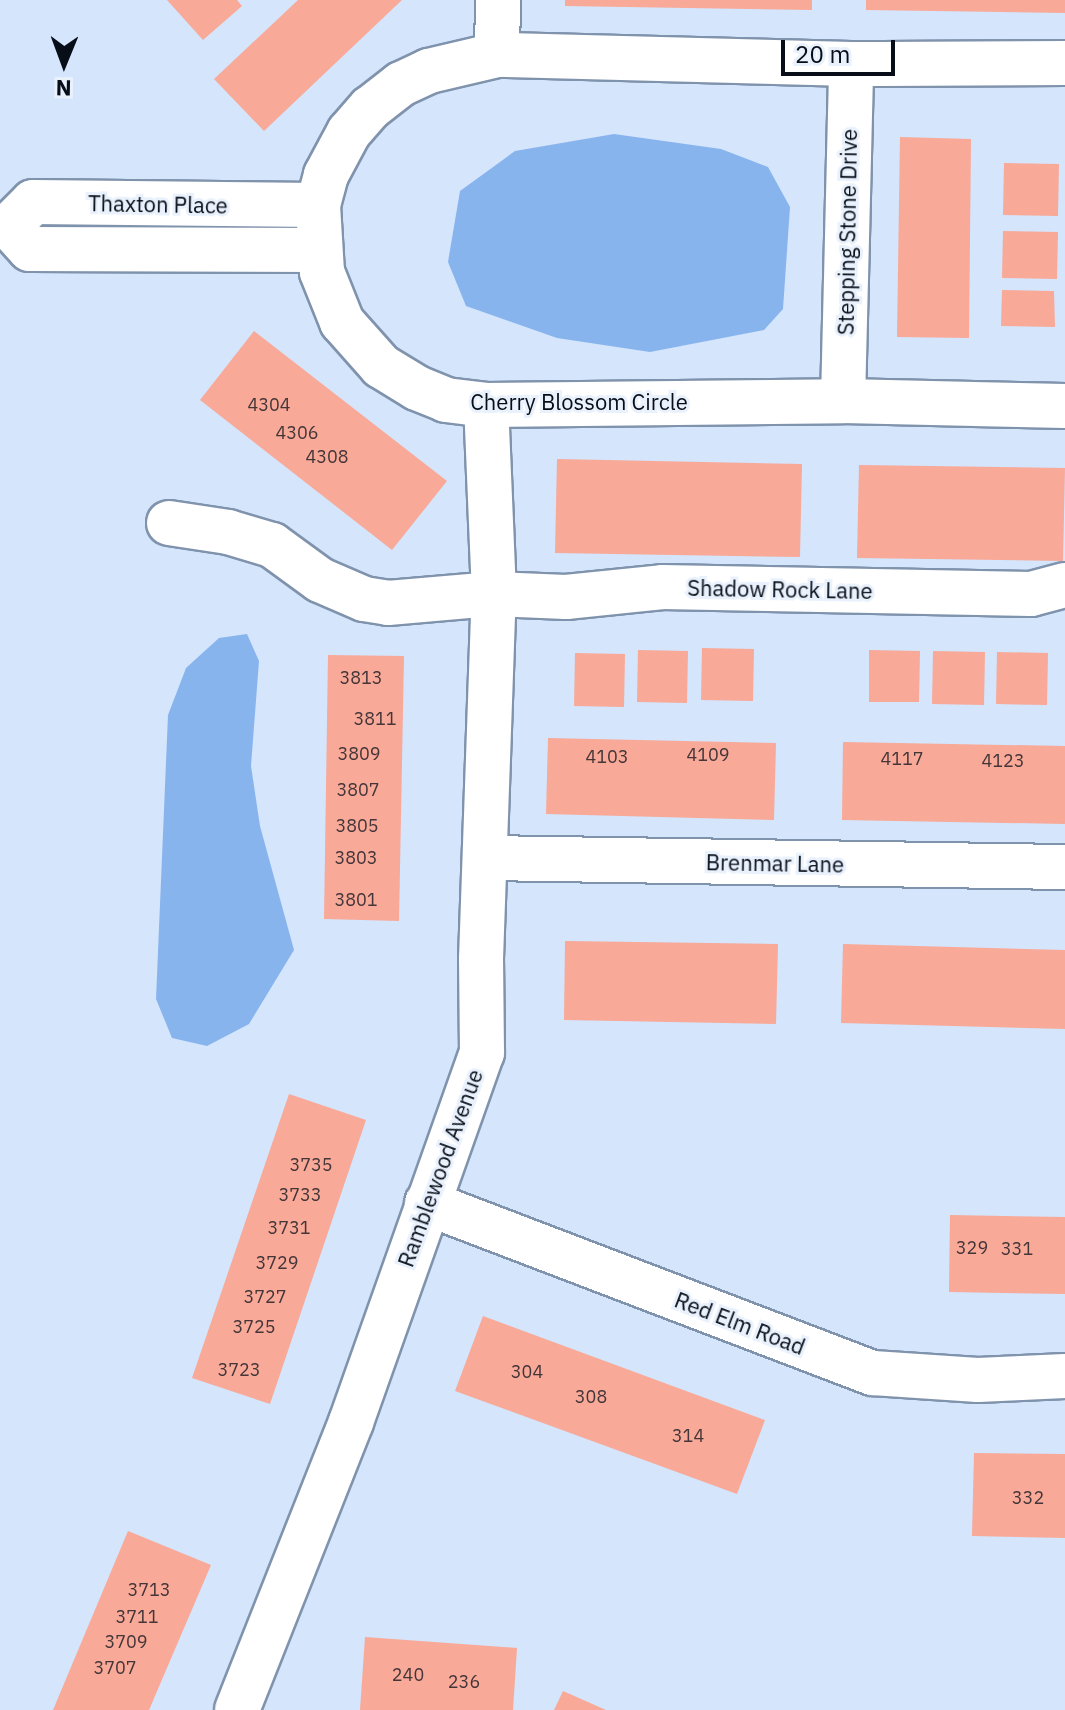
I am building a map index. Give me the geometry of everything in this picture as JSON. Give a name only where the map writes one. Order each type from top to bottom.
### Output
[{"type":"street","points":[[497,55],[498,0]]},
{"type":"street","name":"Cherry Blossom Circle","points":[[1065,63],[851,64],[497,55],[429,71],[401,84],[370,108],[349,132],[326,175],[318,205],[318,250],[333,306],[364,350],[417,388],[446,400],[486,405],[843,401],[1065,406]]},
{"type":"street","name":"Stepping Stone Drive","points":[[843,401],[851,64]]},
{"type":"street","name":"Thaxton Place","points":[[318,205],[33,202],[5,226],[30,249],[318,250]]},
{"type":"street","name":"Ramblewood Avenue","points":[[237,1710],[351,1422],[482,1053],[481,959],[494,594],[486,405]]},
{"type":"street","name":"Shadow Rock Lane","points":[[169,523],[228,532],[272,545],[320,580],[364,599],[388,603],[494,594],[566,597],[662,587],[1031,594],[1065,585]]},
{"type":"street","name":"Brenmar Lane","points":[[485,858],[1065,867]]},
{"type":"street","name":"Red Elm Road","points":[[427,1203],[873,1373],[978,1380],[1065,1376]]},
{"type":"shaded area","points":[[614,134],[721,149],[768,167],[790,207],[783,309],[764,330],[650,352],[557,338],[466,306],[448,262],[460,191],[515,151]]},
{"type":"shaded area","points":[[247,634],[259,661],[251,766],[260,826],[294,950],[249,1024],[207,1046],[172,1038],[156,999],[168,715],[186,668],[219,638]]},
{"type":"building","points":[[167,0],[237,0],[242,6],[203,40]]},
{"type":"building","points":[[298,0],[402,0],[264,131],[214,79]]},
{"type":"building","points":[[565,0],[812,0],[812,10],[565,6]]},
{"type":"building","points":[[866,0],[1065,0],[1065,13],[866,10]]},
{"type":"building","points":[[900,137],[971,139],[969,338],[897,337]]},
{"type":"building","points":[[1004,163],[1059,164],[1058,216],[1003,215]]},
{"type":"building","points":[[1003,231],[1058,232],[1057,279],[1002,278]]},
{"type":"building","points":[[1002,290],[1054,291],[1055,327],[1001,326]]},
{"type":"building","points":[[254,331],[447,481],[392,550],[200,400]]},
{"type":"building","points":[[557,459],[802,464],[800,557],[555,553]]},
{"type":"building","points":[[859,465],[1065,468],[1063,561],[857,558]]},
{"type":"building","points":[[702,648],[754,649],[753,701],[701,700]]},
{"type":"building","points":[[638,650],[688,651],[687,703],[637,702]]},
{"type":"building","points":[[869,650],[920,651],[919,702],[869,702]]},
{"type":"building","points":[[933,651],[985,652],[984,705],[932,704]]},
{"type":"building","points":[[997,652],[1048,653],[1047,705],[996,704]]},
{"type":"building","points":[[575,653],[625,654],[624,707],[574,706]]},
{"type":"building","points":[[328,655],[404,656],[399,921],[324,919]]},
{"type":"building","points":[[548,738],[776,743],[774,820],[546,814]]},
{"type":"building","points":[[843,742],[1065,746],[1065,824],[842,820]]},
{"type":"building","points":[[565,941],[778,944],[776,1024],[564,1020]]},
{"type":"building","points":[[843,944],[1065,950],[1065,1029],[841,1023]]},
{"type":"building","points":[[289,1094],[366,1120],[270,1404],[192,1378]]},
{"type":"building","points":[[950,1215],[1065,1217],[1065,1294],[949,1292]]},
{"type":"building","points":[[483,1316],[765,1420],[737,1494],[455,1391]]},
{"type":"building","points":[[974,1453],[1065,1454],[1065,1538],[972,1536]]},
{"type":"building","points":[[128,1531],[211,1565],[149,1710],[53,1710]]},
{"type":"building","points":[[365,1637],[517,1648],[513,1710],[360,1710]]},
{"type":"building","points":[[563,1691],[606,1710],[554,1710]]}]
